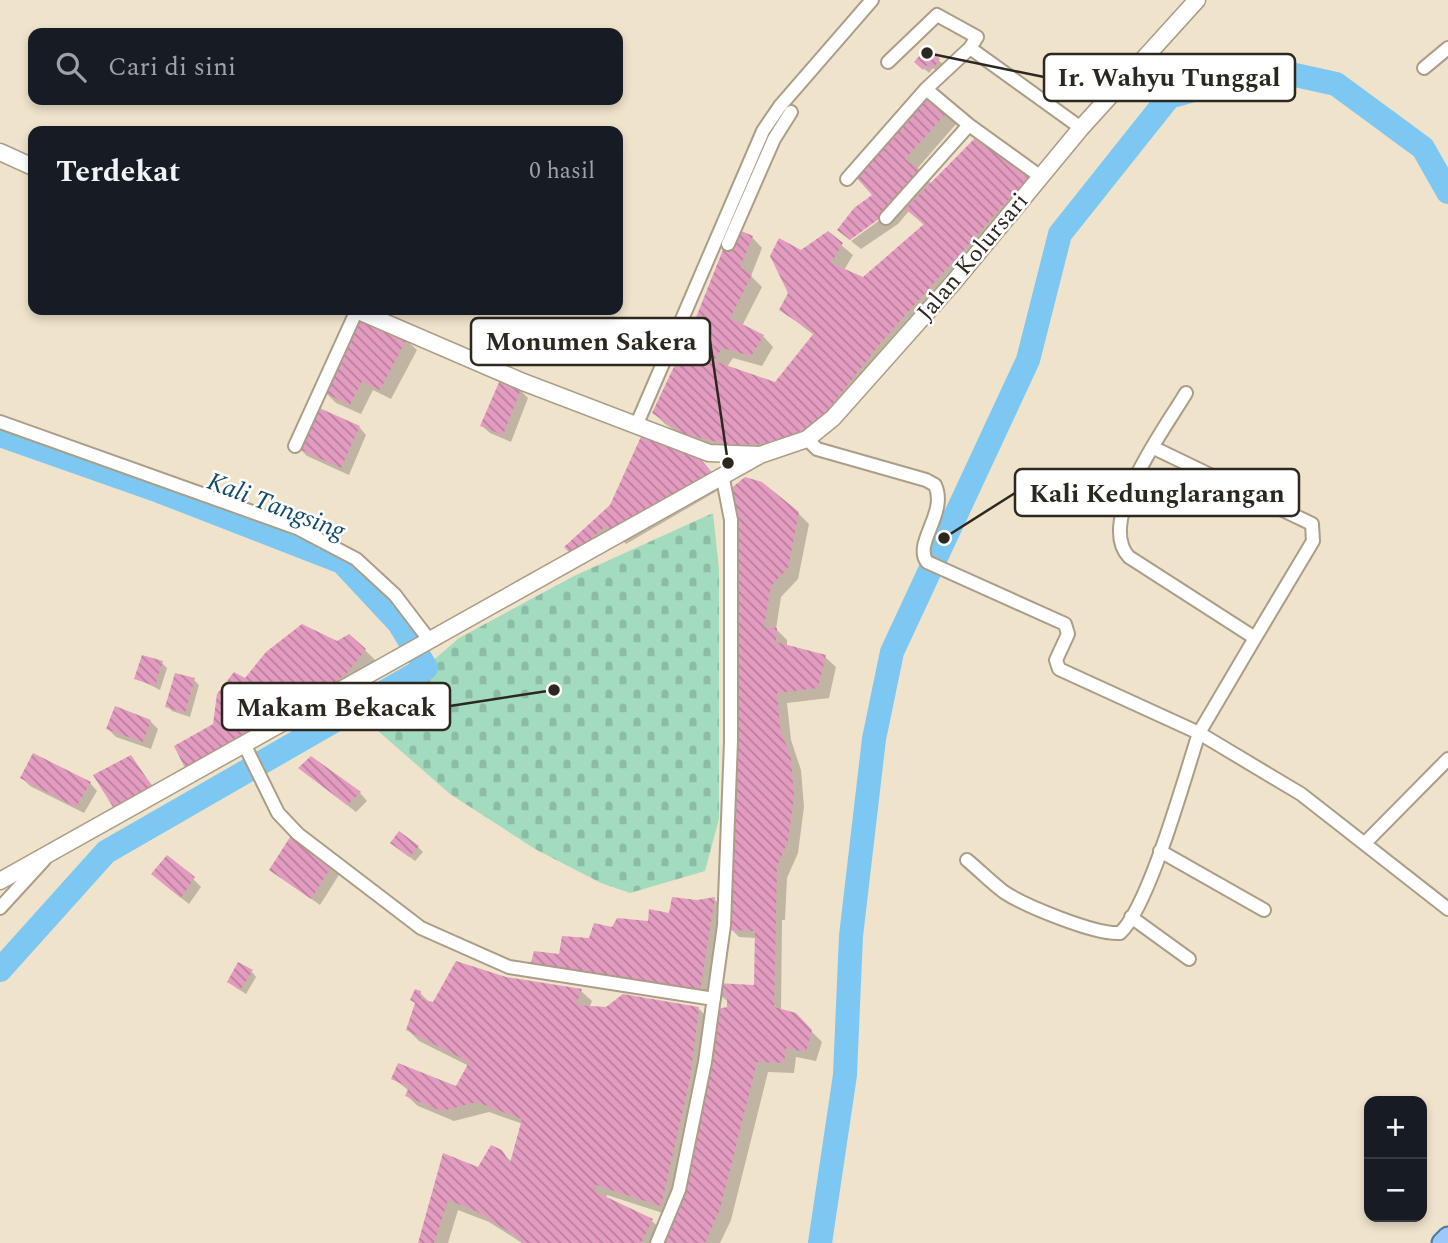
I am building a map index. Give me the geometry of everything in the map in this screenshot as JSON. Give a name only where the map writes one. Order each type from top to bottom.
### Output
[{"type":"main road","points":[[1442,1243],[1448,1237]]},
{"type":"street","points":[[728,244],[754,169],[763,131],[780,106],[872,0]]},
{"type":"street","name":"Jalan Kolursari","points":[[0,881],[248,751],[411,651],[760,455],[807,439],[833,418],[864,384],[1081,128],[1197,0]]},
{"type":"street","points":[[846,179],[926,89],[970,48],[977,37],[944,16],[937,15],[888,62]]},
{"type":"street","points":[[970,48],[1081,128]]},
{"type":"street","points":[[1424,68],[1448,48]]},
{"type":"street","points":[[926,89],[969,125],[1041,177]]},
{"type":"street","points":[[636,426],[754,169],[791,111]]},
{"type":"street","points":[[886,218],[969,125]]},
{"type":"street","points":[[0,152],[28,165]]},
{"type":"street","points":[[295,446],[355,315]]},
{"type":"street","points":[[369,315],[523,382],[709,453],[760,455]]},
{"type":"street","points":[[1186,393],[1123,505],[1118,529],[1121,549],[1129,557],[1255,638]]},
{"type":"street","points":[[0,422],[298,528],[356,559],[395,595],[429,642]]},
{"type":"street","points":[[807,439],[817,450],[926,480],[935,485],[937,515],[923,551],[927,562],[1065,624],[1068,634],[1056,660],[1059,669],[1199,733],[1301,793],[1448,909]]},
{"type":"street","points":[[967,860],[1005,892],[1043,912],[1115,934],[1126,928],[1160,851],[1199,733],[1313,541],[1312,524],[1154,448]]},
{"type":"street","points":[[657,1243],[679,1190],[705,1062],[724,925],[731,741],[731,520],[723,478],[709,453]]},
{"type":"street","points":[[248,751],[271,803],[298,834],[421,929],[509,967],[714,999]]},
{"type":"street","points":[[1366,844],[1448,759]]},
{"type":"street","points":[[1160,851],[1264,910]]},
{"type":"street","points":[[0,908],[47,857]]},
{"type":"street","points":[[1131,917],[1189,959]]},
{"type":"green space","points":[[713,513],[719,570],[719,819],[705,871],[630,893],[601,883],[535,849],[450,794],[353,709],[422,670],[459,638],[574,576]]},
{"type":"building","points":[[926,48],[940,59],[933,69],[927,65],[923,70],[914,62]]},
{"type":"building","points":[[928,94],[947,112],[905,159],[923,172],[887,213],[850,240],[837,230],[854,208],[872,195],[855,176]]},
{"type":"building","points":[[977,136],[1029,177],[883,340],[820,420],[795,434],[764,444],[731,445],[683,434],[652,413],[689,335],[732,227],[753,236],[740,267],[752,275],[730,318],[764,335],[751,356],[722,348],[714,361],[775,382],[814,333],[779,310],[788,293],[770,256],[779,238],[801,250],[828,231],[843,243],[831,263],[863,277],[924,224],[905,209]]},
{"type":"building","points":[[359,317],[407,338],[380,390],[362,381],[350,405],[323,392]]},
{"type":"building","points":[[500,380],[521,389],[503,435],[480,426]]},
{"type":"building","points":[[317,407],[360,426],[341,468],[297,448]]},
{"type":"building","points":[[644,430],[694,451],[715,476],[614,535],[606,526],[572,555],[564,547],[610,505]]},
{"type":"building","points":[[745,477],[762,482],[799,512],[788,568],[771,586],[764,627],[777,628],[776,642],[826,655],[818,688],[777,693],[780,728],[791,758],[794,796],[788,841],[777,866],[774,1007],[796,1013],[812,1030],[806,1052],[786,1048],[784,1063],[757,1062],[720,1209],[705,1243],[657,1243],[666,1228],[712,1010],[727,1007],[727,996],[714,994],[716,983],[754,985],[755,931],[729,930],[731,577],[723,495]]},
{"type":"building","points":[[302,624],[337,641],[349,634],[366,649],[347,673],[326,689],[312,685],[290,710],[185,768],[174,746],[213,724],[217,694],[234,672],[245,678],[266,652]]},
{"type":"building","points":[[142,655],[163,661],[155,686],[134,679]]},
{"type":"building","points":[[175,673],[195,678],[185,713],[165,707]]},
{"type":"building","points":[[115,706],[151,720],[143,742],[106,729]]},
{"type":"building","points":[[33,753],[91,782],[76,807],[20,778]]},
{"type":"building","points":[[131,755],[152,786],[113,807],[93,775]]},
{"type":"building","points":[[311,756],[361,792],[347,805],[298,768]]},
{"type":"building","points":[[399,831],[419,846],[409,857],[390,843]]},
{"type":"building","points":[[292,834],[335,861],[311,899],[269,870]]},
{"type":"building","points":[[167,855],[195,877],[181,898],[151,874]]},
{"type":"building","points":[[672,897],[697,900],[715,897],[700,991],[530,967],[534,951],[559,954],[562,936],[589,938],[594,923],[612,927],[617,918],[648,921],[649,909],[669,913]]},
{"type":"building","points":[[456,961],[506,977],[582,989],[576,1005],[606,1007],[623,994],[699,1007],[690,1079],[661,1206],[596,1185],[596,1192],[653,1219],[641,1243],[521,1243],[522,1240],[476,1211],[448,1200],[434,1243],[418,1243],[443,1153],[478,1167],[491,1145],[502,1150],[510,1163],[522,1119],[477,1102],[442,1111],[405,1096],[409,1087],[391,1079],[398,1063],[456,1086],[469,1062],[406,1030],[415,1003],[410,1000],[415,989],[421,991],[421,999],[433,1002]]},
{"type":"building","points":[[238,962],[253,970],[240,990],[227,982]]},
{"type":"waterway","points":[[820,1243],[845,1075],[851,936],[874,739],[892,652],[1028,360],[1060,234],[1169,97],[1268,69],[1336,84],[1423,148],[1448,192]]},
{"type":"waterway","name":"Kali Tangsing","points":[[0,435],[159,491],[342,562],[399,623],[426,668],[106,852],[0,970]]},
{"type":"place","name":"Ir. Wahyu Tunggal","points":[[927,53]]},
{"type":"place","name":"Monumen Sakera","points":[[728,463]]},
{"type":"place","name":"Kali Kedunglarangan","points":[[944,538]]},
{"type":"place","name":"Makam Bekacak","points":[[554,690]]}]
